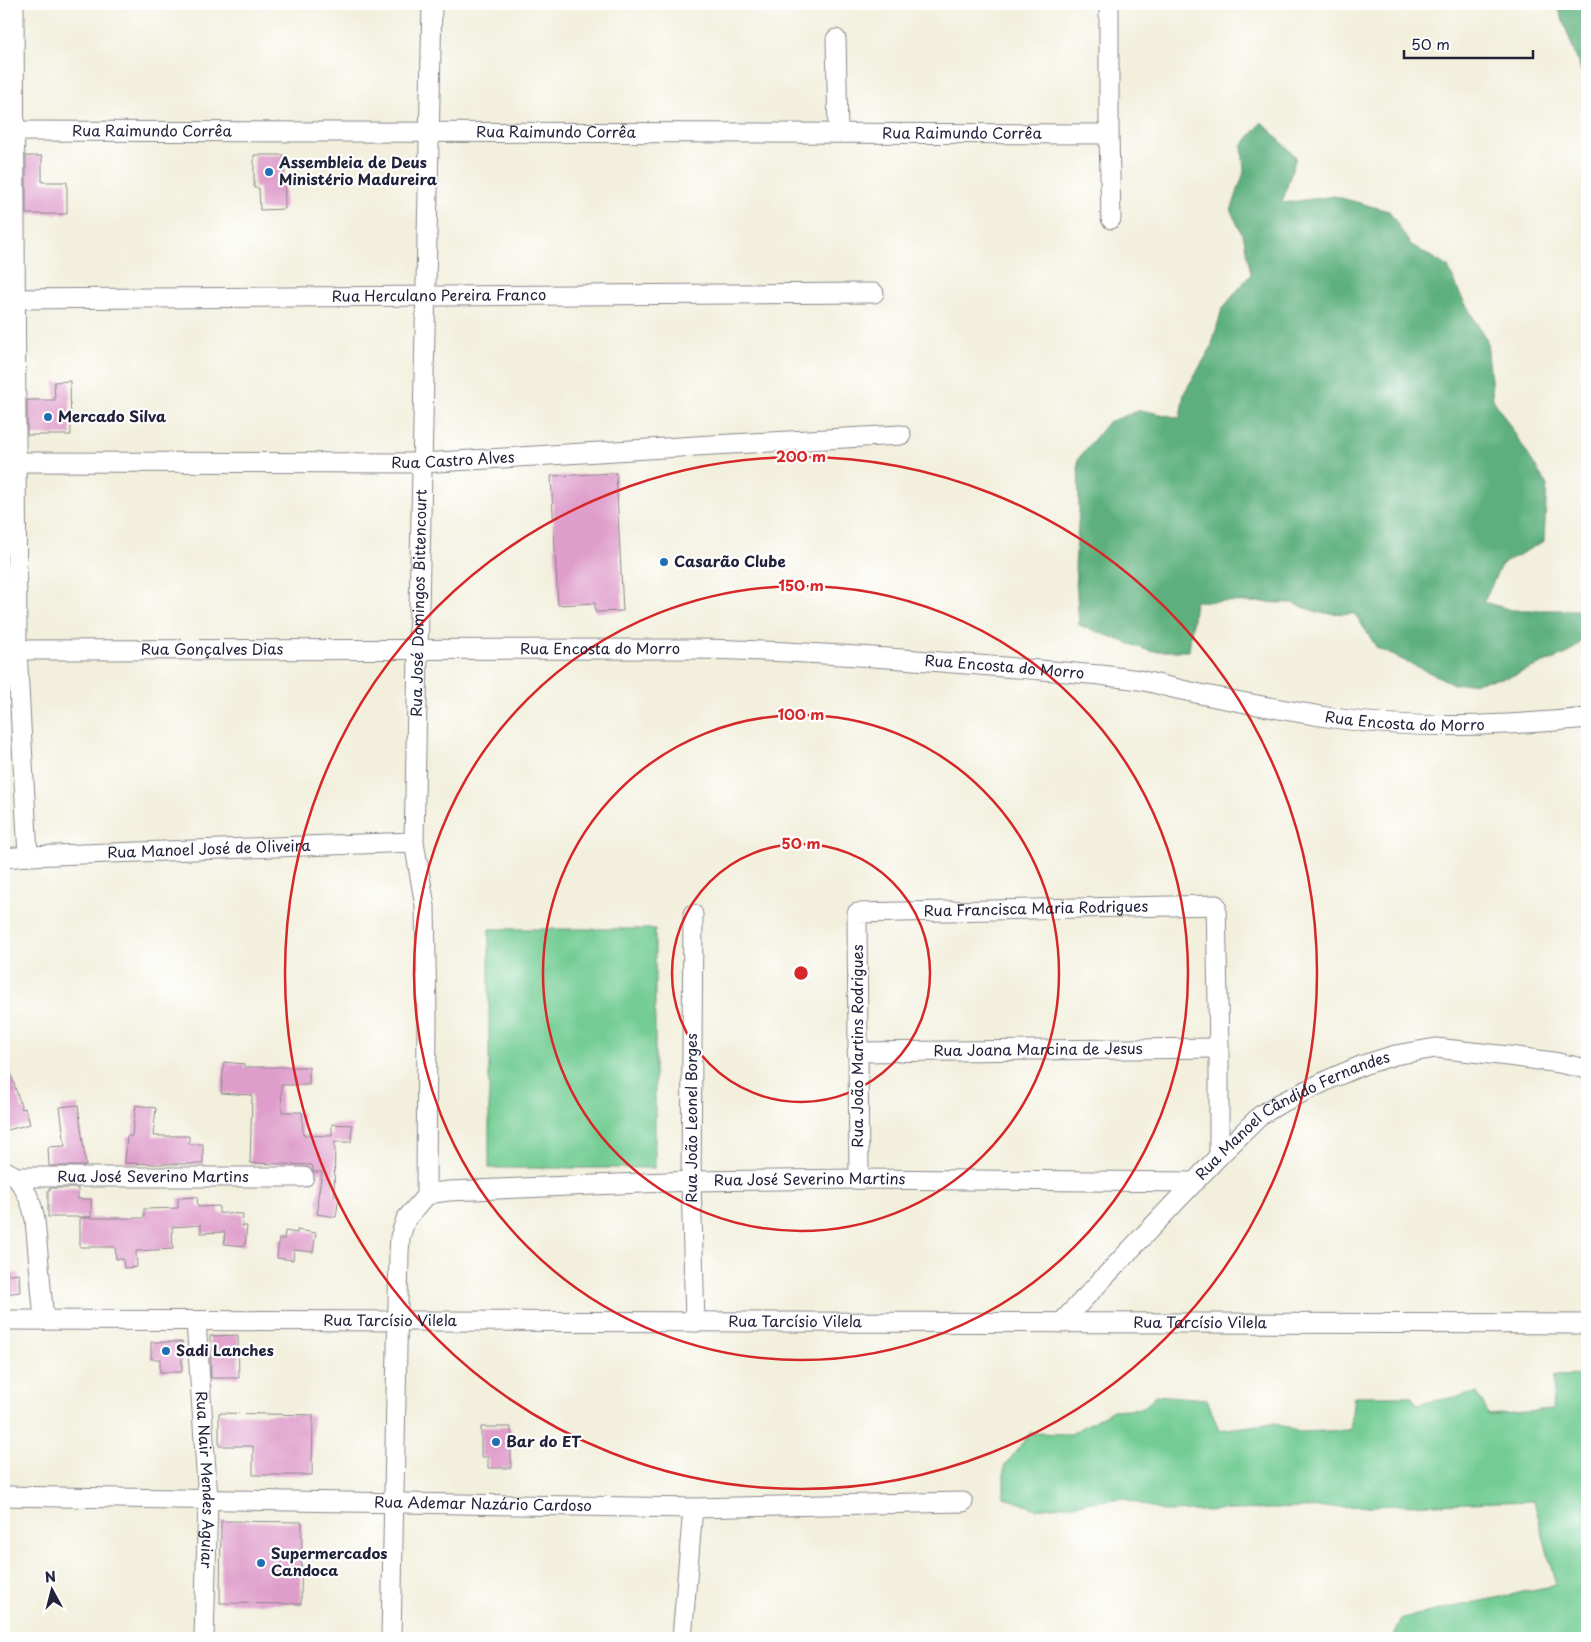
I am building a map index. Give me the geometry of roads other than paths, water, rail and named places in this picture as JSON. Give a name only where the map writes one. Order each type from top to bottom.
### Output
[{"type":"street","points":[[14,4],[9,131],[10,650],[28,856]]},
{"type":"street","name":"Rua José Domingos Bittencourt","points":[[426,1196],[426,906],[414,842],[432,4]]},
{"type":"street","points":[[1109,4],[1111,219]]},
{"type":"street","points":[[836,38],[838,133]]},
{"type":"street","name":"Rua Raimundo Corrêa","points":[[9,131],[1109,134]]},
{"type":"street","name":"Rua Herculano Pereira Franco","points":[[10,299],[874,293]]},
{"type":"street","name":"Rua Castro Alves","points":[[10,462],[422,463],[901,435]]},
{"type":"street","name":"Rua Encosta do Morro","points":[[418,650],[692,649],[769,650],[859,655],[1129,678],[1260,706],[1382,724],[1494,725],[1587,718]]},
{"type":"street","name":"Rua Gonçalves Dias","points":[[10,650],[418,650]]},
{"type":"street","name":"Rua Manoel José de Oliveira","points":[[4,858],[414,842]]},
{"type":"street","name":"Rua Francisca Maria Rodrigues","points":[[857,913],[1216,905],[1219,1048]]},
{"type":"street","name":"Rua João Martins Rodrigues","points":[[857,913],[859,1180]]},
{"type":"street","name":"Rua João Leonel Borges","points":[[693,914],[691,1181],[695,1322]]},
{"type":"street","points":[[1219,1048],[1219,1156]]},
{"type":"street","name":"Rua Joana Marcina de Jesus","points":[[857,1052],[1219,1048]]},
{"type":"street","name":"Rua Manoel Cândido Fernandes","points":[[1061,1323],[1219,1156],[1261,1115],[1332,1078],[1363,1065],[1403,1053],[1436,1048],[1559,1063],[1587,1069]]},
{"type":"street","points":[[10,1174],[26,1189],[34,1212],[44,1320]]},
{"type":"street","name":"Rua José Severino Martins","points":[[10,1174],[304,1177]]},
{"type":"street","name":"Rua José Severino Martins","points":[[426,1196],[449,1191],[691,1181],[1195,1182]]},
{"type":"street","points":[[391,1638],[398,1253],[406,1219],[426,1196]]},
{"type":"street","name":"Rua Tarcísio Vilela","points":[[4,1320],[1587,1324]]},
{"type":"street","name":"Rua Nair Mendes Aguiar","points":[[196,1321],[208,1500],[204,1638]]},
{"type":"street","name":"Rua Ademar Nazário Cardoso","points":[[4,1496],[693,1508],[963,1502]]},
{"type":"street","points":[[682,1638],[693,1508]]},
{"type":"place","name":"Assembleia de Deus Ministério Madureira","points":[[269,172]]},
{"type":"place","name":"Mercado Silva","points":[[48,417]]},
{"type":"place","name":"Casarão Clube","points":[[664,562]]},
{"type":"place","name":"Sadi Lanches","points":[[166,1351]]},
{"type":"place","name":"Bar do ET","points":[[496,1442]]},
{"type":"place","name":"Supermercados Candoca","points":[[261,1563]]}]
